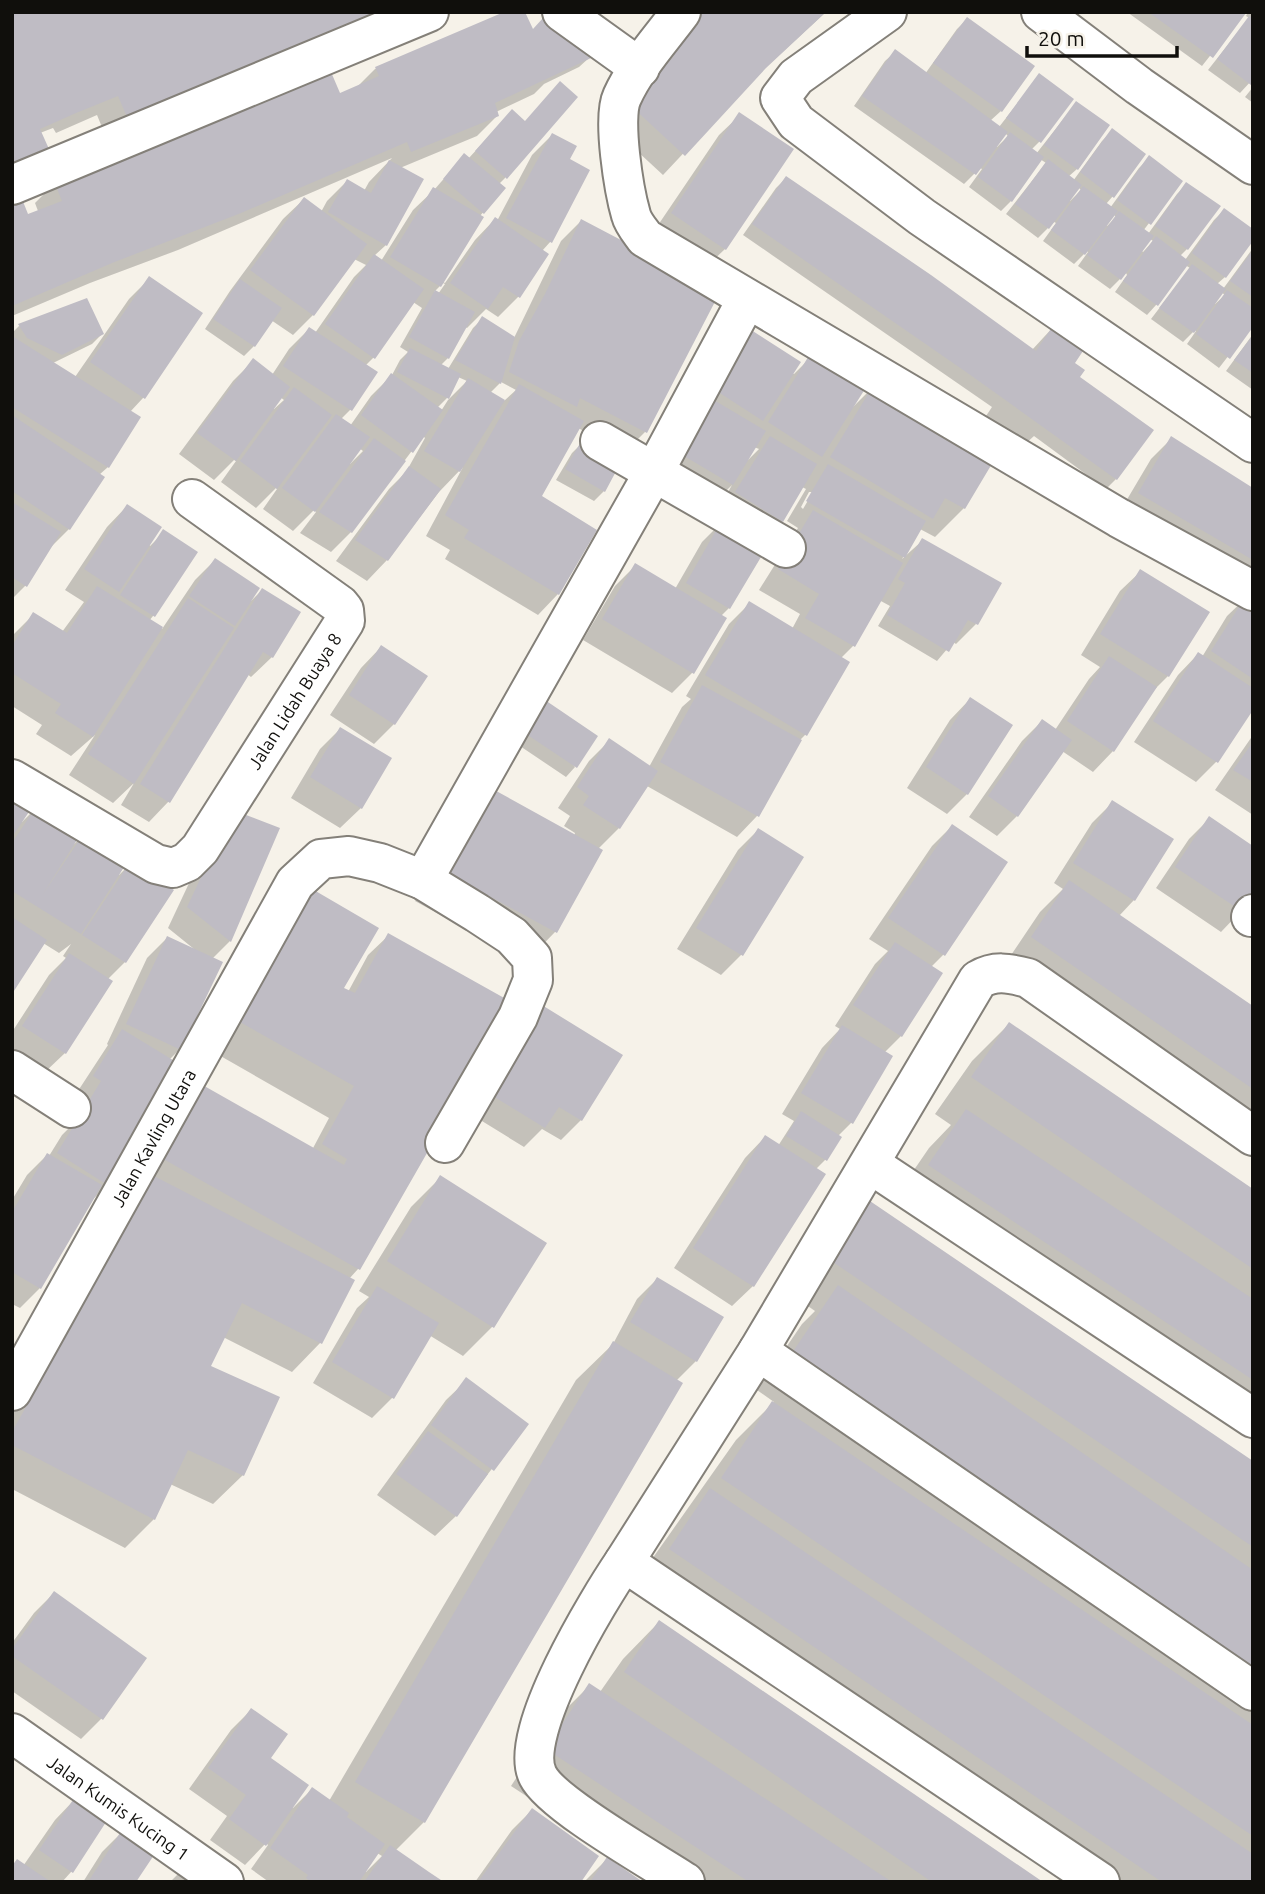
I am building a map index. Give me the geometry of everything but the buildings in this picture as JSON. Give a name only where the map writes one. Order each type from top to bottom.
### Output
[{"type":"street","points":[[12,185],[429,12]]},
{"type":"street","points":[[562,12],[640,68]]},
{"type":"street","points":[[681,12],[621,99],[619,128],[623,180],[631,218],[645,238],[1119,518],[1253,591]]},
{"type":"street","points":[[887,12],[796,77],[780,98],[796,122],[922,217],[1253,443]]},
{"type":"street","points":[[1041,12],[1139,86],[1253,165]]},
{"type":"street","points":[[423,880],[654,472],[747,299]]},
{"type":"street","points":[[600,441],[786,548]]},
{"type":"street","name":"Jalan Lidah Buaya 8","points":[[12,779],[156,864],[173,867],[187,862],[200,849],[345,621],[344,610],[340,605],[192,499]]},
{"type":"street","name":"Jalan Kavling Utara","points":[[12,1391],[295,883],[321,859],[349,856],[380,863],[423,880],[512,936],[532,958],[533,980],[518,1017],[445,1143]]},
{"type":"street","points":[[685,1882],[556,1797],[537,1775],[534,1762],[535,1738],[569,1653],[600,1596],[758,1351],[978,980],[991,973],[1007,973],[1028,978],[1253,1136]]},
{"type":"street","points":[[12,1070],[71,1108]]},
{"type":"street","points":[[870,1164],[1253,1418]]},
{"type":"street","points":[[758,1351],[1253,1691]]},
{"type":"street","points":[[624,1562],[1100,1882]]},
{"type":"street","name":"Jalan Kumis Kucing 1","points":[[12,1733],[224,1882]]}]
